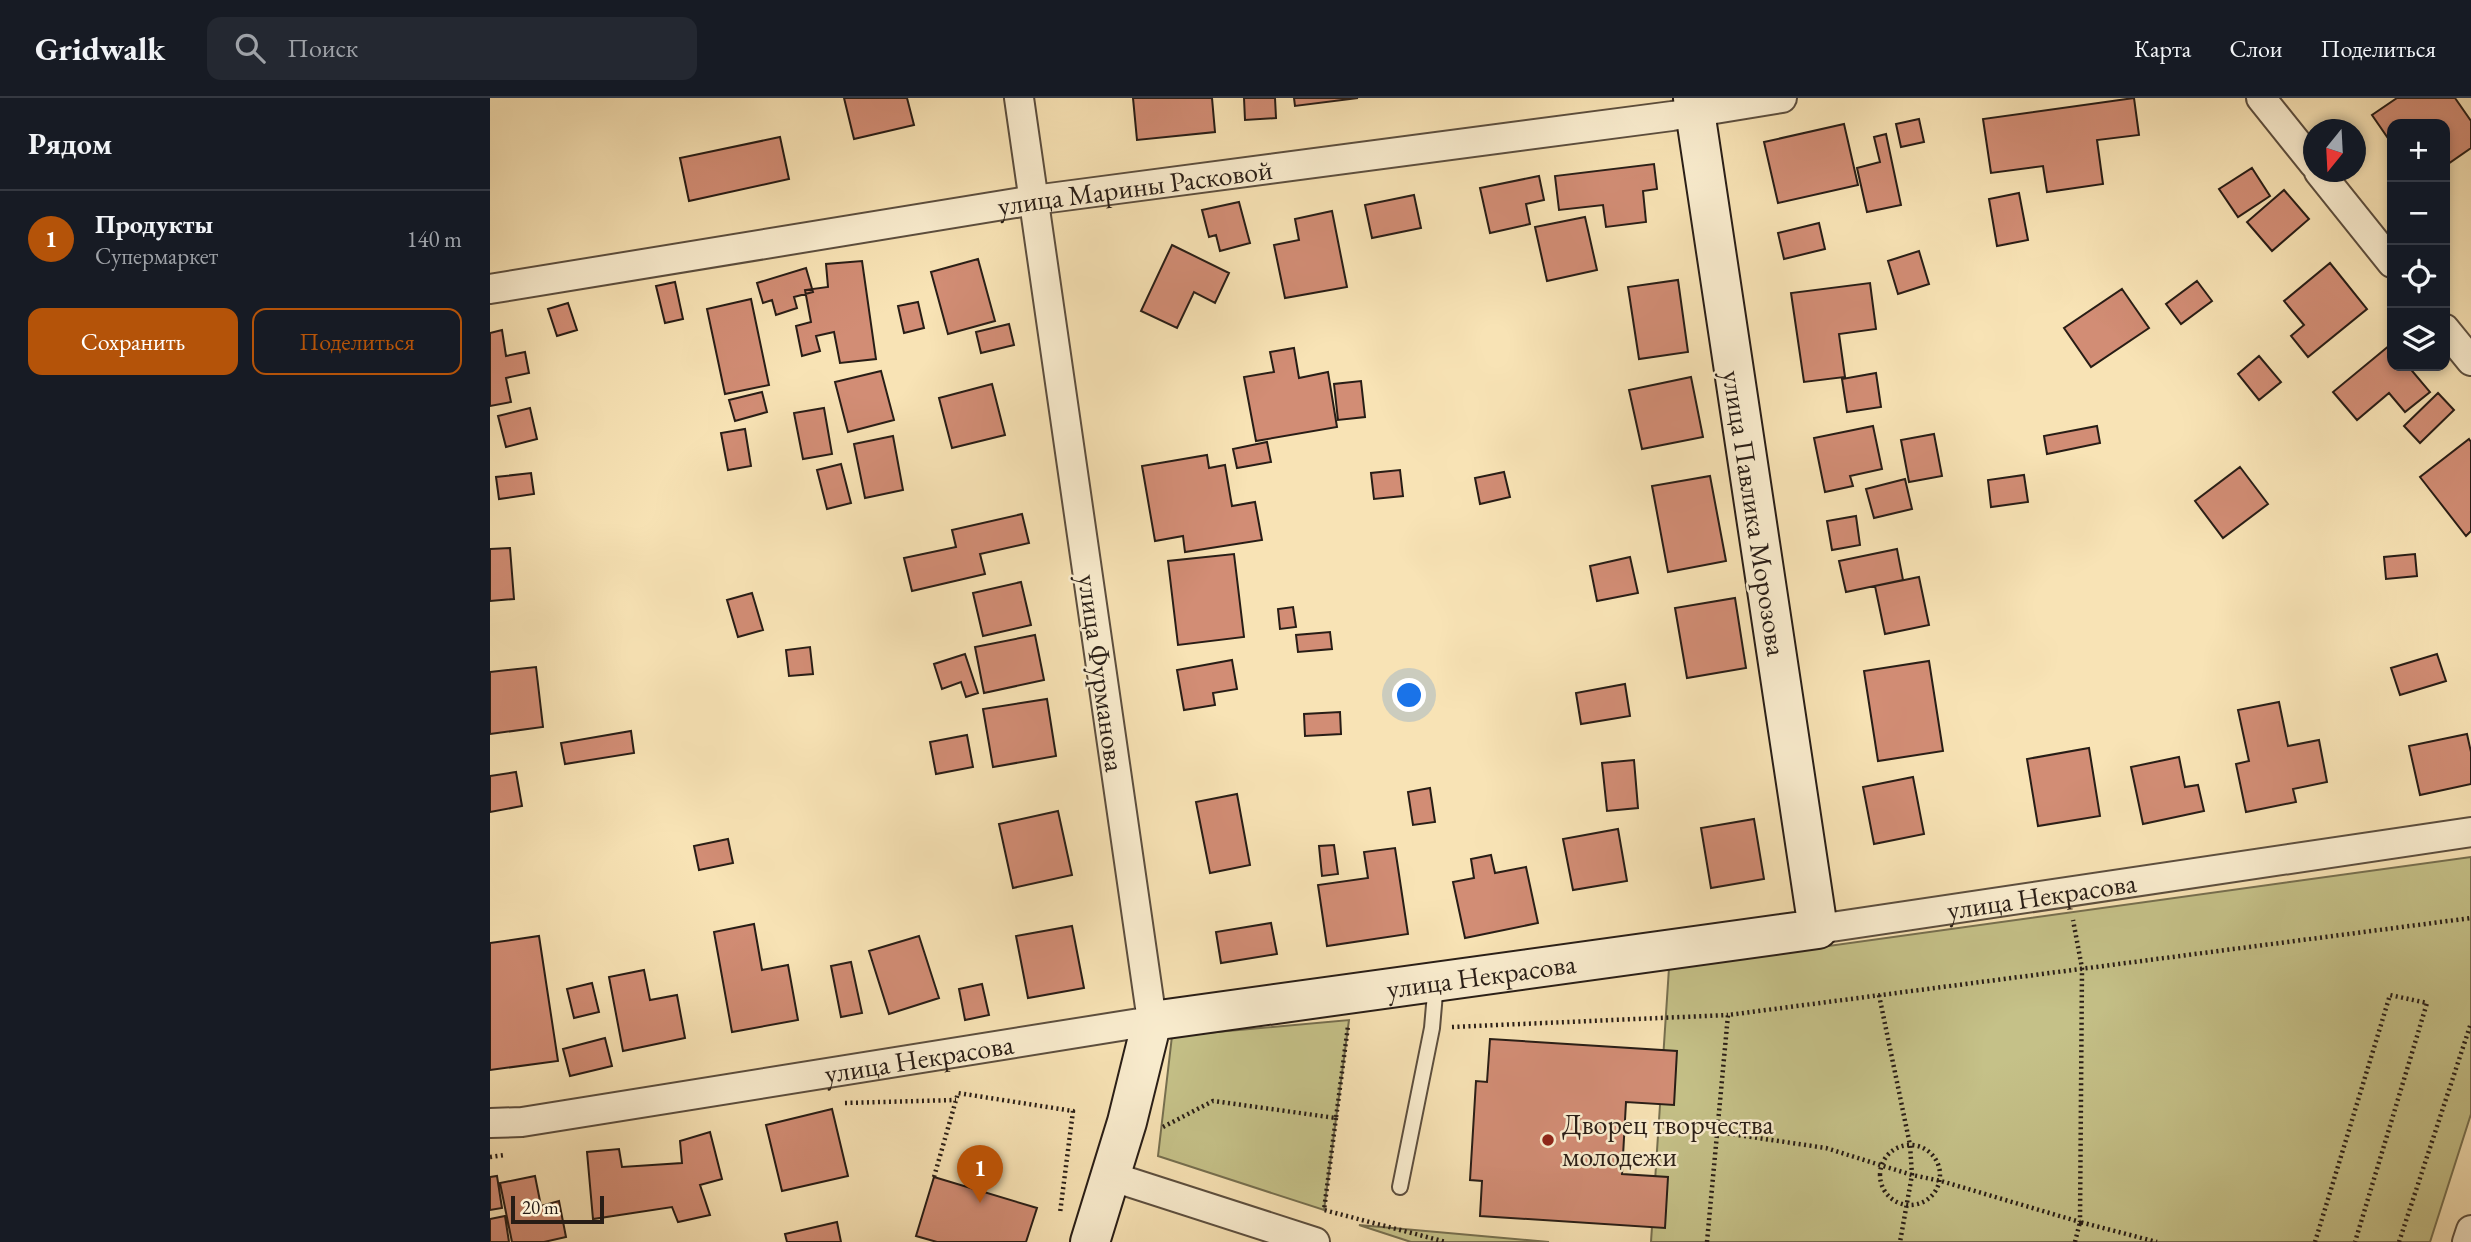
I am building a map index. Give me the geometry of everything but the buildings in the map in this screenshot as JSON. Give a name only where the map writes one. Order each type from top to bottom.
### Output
[{"type":"street","name":"улица Фурманова","points":[[1019,98],[1152,1021],[1127,1122],[1090,1242]]},
{"type":"street","name":"улица Марины Расковой","points":[[490,289],[1034,200],[1694,105],[1782,98]]},
{"type":"street","points":[[2260,98],[2303,151]]},
{"type":"street","name":"улица Павлика Морозова","points":[[1694,105],[1818,929]]},
{"type":"street","points":[[2327,182],[2387,257]]},
{"type":"street","points":[[2450,334],[2471,361]]},
{"type":"street","name":"улица Некрасова","points":[[490,1123],[535,1119],[1152,1021],[1818,929],[2471,832]]},
{"type":"street","points":[[1110,1176],[1315,1242]]},
{"type":"street","points":[[2467,1242],[2471,1230]]},
{"type":"lane","points":[[1400,1187],[1432,1028],[1436,982]]},
{"type":"path","points":[[2071,912],[2082,968],[2080,1222],[2075,1242]]},
{"type":"path","points":[[1707,1242],[1728,1014],[2471,918]]},
{"type":"path","points":[[1879,995],[1910,1145],[1912,1175],[1900,1242]]},
{"type":"path","points":[[2315,1242],[2390,995],[2427,1003],[2355,1242]]},
{"type":"path","points":[[2399,1242],[2471,1023]]},
{"type":"path","points":[[934,1177],[958,1093],[1073,1111],[1059,1220]]},
{"type":"path","points":[[1336,1118],[1324,1210],[1446,1242]]},
{"type":"path","points":[[1717,1132],[1826,1148],[1912,1175],[2157,1242]]},
{"type":"path","points":[[1910,1145],[1927,1150],[1934,1156],[1939,1163],[1941,1181],[1938,1190],[1925,1202],[1908,1206],[1899,1204],[1884,1192],[1880,1173],[1882,1164],[1893,1150],[1910,1145]]},
{"type":"shaded area","points":[[2471,857],[2471,1114],[2430,1242],[1651,1242],[1669,968]]},
{"type":"shaded area","points":[[1349,1020],[1324,1210],[1158,1156],[1172,1036]]},
{"type":"shaded area","points":[[1359,1225],[1549,1242],[1411,1242]]},
{"type":"place","name":"Дворец творчества молодежи","points":[[1548,1140]]},
{"type":"place","name":"Продукты","points":[[980,1203]]}]
